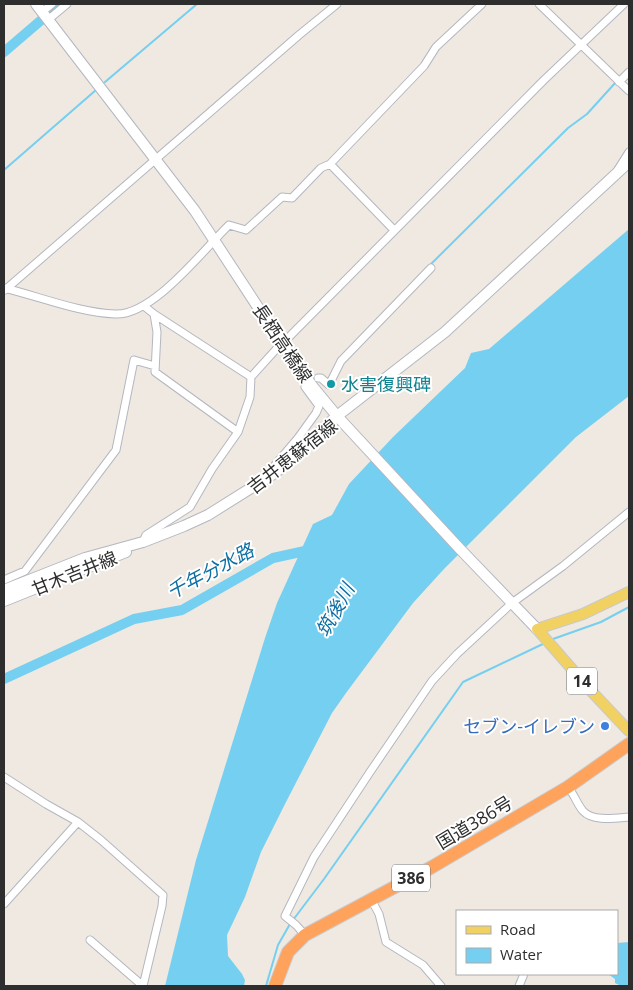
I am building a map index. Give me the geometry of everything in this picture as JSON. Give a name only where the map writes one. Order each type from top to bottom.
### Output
[{"type":"highway","name":"国道386号","points":[[275,986],[288,952],[305,936],[432,868],[568,787],[629,744]]},
{"type":"main road","name":"長栖高橋線","points":[[43,13],[156,159],[214,240],[284,347],[313,387],[340,419]]},
{"type":"main road","points":[[340,419],[445,332],[629,162]]},
{"type":"main road","name":"吉井恵蘇宿線","points":[[4,590],[85,558],[143,542],[208,515],[275,473],[340,419],[537,630]]},
{"type":"main road","name":"甘木吉井線","points":[[4,601],[128,551],[143,542]]},
{"type":"main road","points":[[537,630],[583,614],[629,592]]},
{"type":"main road","name":"14","points":[[537,630],[592,692],[629,730]]},
{"type":"street","points":[[43,13],[52,4]]},
{"type":"street","points":[[43,13],[67,4]]},
{"type":"street","points":[[5,290],[336,4]]},
{"type":"street","points":[[5,290],[116,315],[144,306],[170,286],[229,225],[246,230],[282,197],[292,198],[321,168],[330,164],[424,66],[436,47],[482,4]]},
{"type":"street","points":[[540,4],[629,91]]},
{"type":"street","points":[[288,338],[394,230],[624,4]]},
{"type":"street","points":[[619,82],[629,72]]},
{"type":"street","points":[[614,176],[618,166],[629,152]]},
{"type":"street","points":[[330,164],[394,230]]},
{"type":"street","points":[[318,378],[321,378],[329,385],[341,361],[431,268]]},
{"type":"street","points":[[144,306],[252,377]]},
{"type":"street","points":[[154,314],[157,332],[155,372],[238,432]]},
{"type":"street","points":[[143,542],[146,535],[190,507],[212,469],[238,432],[250,397],[252,377],[280,345]]},
{"type":"street","points":[[4,580],[25,571],[116,450],[134,360],[156,366]]},
{"type":"street","points":[[275,473],[275,465],[298,438],[319,406],[305,387]]},
{"type":"street","points":[[305,936],[285,916],[314,857],[432,681],[508,600],[563,566],[629,512]]},
{"type":"street","points":[[4,777],[78,822],[102,840],[163,895],[143,986],[90,940]]},
{"type":"street","points":[[568,787],[583,811],[591,816],[629,817]]},
{"type":"street","points":[[4,904],[78,822]]},
{"type":"street","points":[[371,899],[379,914],[386,942],[423,965],[441,986]]},
{"type":"water","name":"筑後川","points":[[629,229],[629,396],[576,437],[444,569],[413,603],[332,713],[261,852],[245,897],[227,935],[228,956],[242,974],[245,980],[244,986],[165,986],[196,860],[265,638],[277,603],[313,524],[332,515],[349,484],[393,437],[465,368],[471,353],[489,349]]},
{"type":"water","points":[[629,942],[629,986],[621,986],[615,983],[615,979],[609,975],[618,975],[618,943]]},
{"type":"waterway","points":[[4,52],[60,4]]},
{"type":"waterway","points":[[105,82],[197,4]]},
{"type":"waterway","points":[[429,266],[568,128],[587,114],[616,82]]},
{"type":"waterway","points":[[4,170],[96,90]]},
{"type":"waterway","points":[[344,354],[387,309]]},
{"type":"waterway","name":"千年分水路","points":[[4,679],[134,619],[182,610],[273,558],[314,549]]},
{"type":"waterway","points":[[553,639],[601,622],[629,607]]},
{"type":"waterway","points":[[293,920],[463,682],[545,643]]},
{"type":"waterway","points":[[266,986],[278,945],[290,924]]},
{"type":"place","name":"水害復興碑","points":[[331,384]]},
{"type":"place","name":"セブン-イレブン","points":[[605,726]]}]
